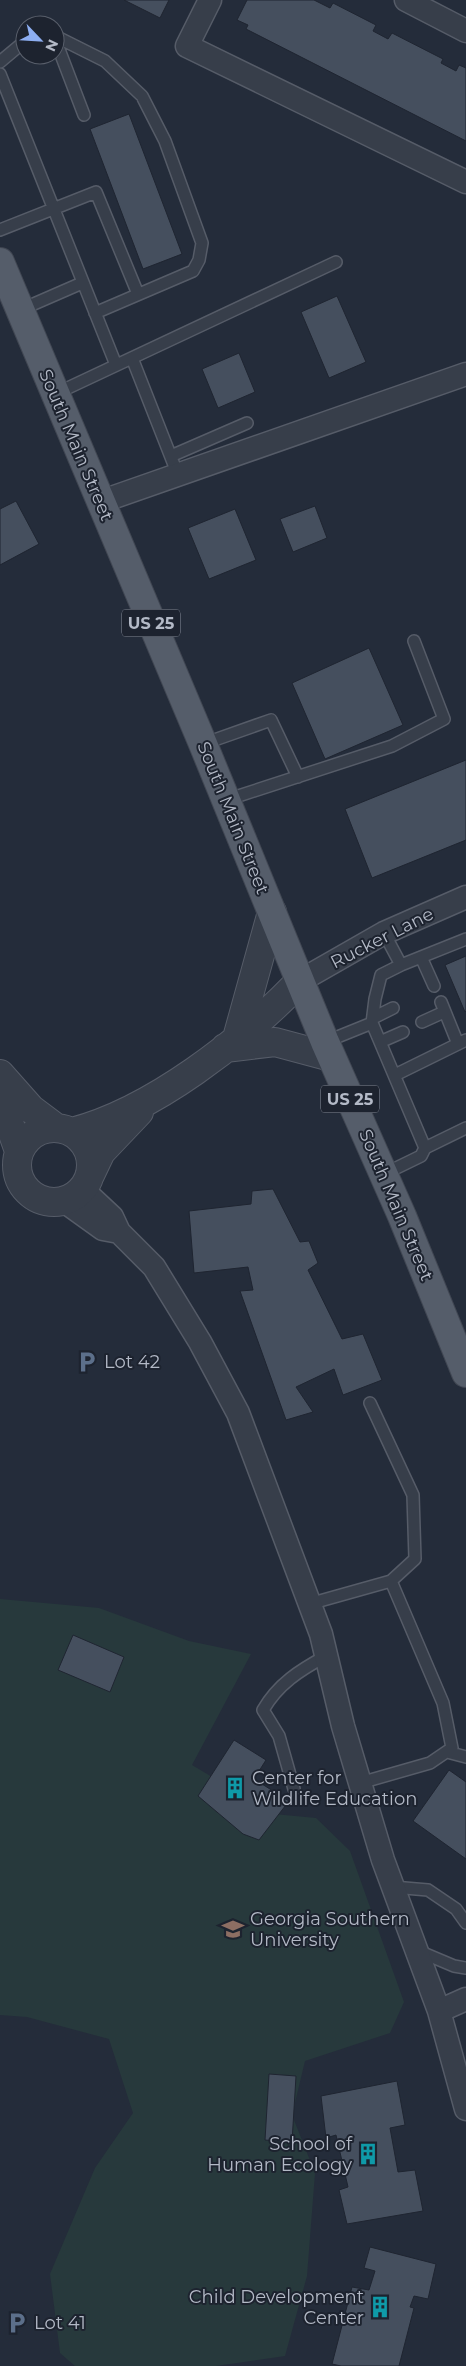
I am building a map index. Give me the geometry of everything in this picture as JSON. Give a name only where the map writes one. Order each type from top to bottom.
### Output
[{"type":"main road","name":"South Main Street","points":[[0,262],[203,744],[328,1049],[384,1174],[466,1373]]},
{"type":"street","points":[[210,0],[187,46],[466,182]]},
{"type":"street","points":[[406,0],[466,31]]},
{"type":"street","points":[[100,502],[174,465],[466,374]]},
{"type":"street","name":"Rucker Lane","points":[[300,981],[384,933],[466,897]]},
{"type":"street","points":[[230,1043],[272,912]]},
{"type":"street","points":[[148,1102],[101,1152],[79,1188],[43,1201],[26,1190],[17,1172],[19,1152],[25,1141],[34,1133],[99,1125],[148,1102],[230,1043],[279,1002],[300,981]]},
{"type":"street","points":[[230,1043],[275,1042],[328,1049]]},
{"type":"street","points":[[0,1074],[31,1109],[82,1140],[88,1151],[91,1163],[79,1188]]},
{"type":"street","points":[[0,1106],[6,1114],[19,1152]]},
{"type":"street","points":[[79,1188],[103,1228],[119,1232],[154,1267],[200,1342],[238,1413],[321,1634],[342,1726],[393,1887],[439,2011],[466,2109]]},
{"type":"street","points":[[439,2011],[466,1999]]},
{"type":"lane","points":[[65,42],[105,61],[142,96],[165,141],[202,243],[199,260],[193,271],[95,313]]},
{"type":"lane","points":[[0,62],[15,49]]},
{"type":"lane","points":[[65,64],[84,116]]},
{"type":"lane","points":[[0,74],[52,210],[116,365]]},
{"type":"lane","points":[[0,230],[96,192],[138,294]]},
{"type":"lane","points":[[55,394],[336,262]]},
{"type":"lane","points":[[20,310],[82,283]]},
{"type":"lane","points":[[132,358],[174,465],[247,423]]},
{"type":"lane","points":[[226,800],[392,746],[444,719],[414,641]]},
{"type":"lane","points":[[203,744],[271,720],[298,777]]},
{"type":"lane","points":[[384,933],[401,965]]},
{"type":"lane","points":[[425,1148],[380,1042],[373,1020],[381,975],[466,939]]},
{"type":"lane","points":[[421,957],[434,986]]},
{"type":"lane","points":[[394,1075],[462,1042],[442,1007],[422,1022]]},
{"type":"lane","points":[[328,1049],[393,1008]]},
{"type":"lane","points":[[380,1042],[403,1032]]},
{"type":"lane","points":[[384,1174],[421,1156],[425,1148],[466,1128]]},
{"type":"lane","points":[[309,1604],[391,1581],[415,1559],[413,1494],[370,1403]]},
{"type":"lane","points":[[360,1783],[430,1763],[452,1748],[443,1703],[391,1581]]},
{"type":"lane","points":[[294,1789],[279,1736],[263,1710],[273,1694],[300,1670],[326,1656]]},
{"type":"lane","points":[[447,1752],[466,1757]]},
{"type":"lane","points":[[393,1887],[428,1890],[456,1909],[466,1923]]},
{"type":"lane","points":[[416,1950],[454,1966],[466,1968]]},
{"type":"shaded area","points":[[0,1599],[99,1608],[189,1641],[251,1654],[192,1765],[274,1814],[316,1818],[350,1851],[404,2002],[390,2033],[305,2061],[292,2115],[315,2173],[307,2276],[285,2356],[216,2366],[75,2366],[60,2353],[50,2274],[95,2168],[133,2113],[109,2039],[27,2017],[0,2015]]},
{"type":"building","points":[[124,0],[169,0],[160,18]]},
{"type":"building","points":[[247,0],[314,0],[330,8],[333,3],[376,25],[373,31],[388,39],[392,33],[443,59],[441,63],[456,71],[459,65],[466,68],[466,141],[246,29],[248,25],[237,20]]},
{"type":"building","points":[[129,114],[182,254],[143,269],[90,129]]},
{"type":"building","points":[[337,296],[366,362],[329,378],[301,312]]},
{"type":"building","points":[[239,353],[255,392],[218,408],[202,369]]},
{"type":"building","points":[[16,501],[39,544],[0,565],[0,509]]},
{"type":"building","points":[[315,506],[327,538],[293,552],[280,519]]},
{"type":"building","points":[[235,509],[256,560],[209,579],[188,528]]},
{"type":"building","points":[[369,648],[403,725],[325,759],[292,683]]},
{"type":"building","points":[[466,760],[466,840],[372,878],[345,809]]},
{"type":"building","points":[[466,956],[466,1011],[465,1012],[445,965]]},
{"type":"building","points":[[273,1189],[300,1242],[309,1241],[318,1263],[308,1270],[342,1339],[363,1334],[382,1380],[343,1395],[334,1369],[296,1387],[313,1412],[286,1420],[240,1291],[253,1290],[248,1267],[194,1273],[189,1211],[251,1204],[252,1191]]},
{"type":"building","points":[[73,1635],[124,1657],[110,1692],[58,1670]]},
{"type":"building","name":"Center for Wildlife Education","points":[[234,1740],[266,1760],[254,1779],[289,1801],[259,1840],[243,1834],[198,1796]]},
{"type":"building","points":[[449,1770],[466,1782],[466,1859],[413,1821]]},
{"type":"building","points":[[269,2074],[296,2076],[292,2142],[265,2140]]},
{"type":"building","name":"School of Human Ecology","points":[[397,2081],[405,2125],[390,2128],[398,2172],[415,2170],[423,2211],[347,2224],[339,2190],[348,2187],[336,2135],[326,2138],[321,2096]]},
{"type":"building","name":"Child Development Center","points":[[370,2247],[436,2264],[428,2299],[414,2296],[410,2307],[414,2308],[399,2366],[341,2366],[332,2364],[352,2287],[369,2290],[375,2271],[364,2268]]},
{"type":"place","name":"Lot 42","points":[[87,1362]]},
{"type":"place","name":"Center for Wildlife Education","points":[[235,1788]]},
{"type":"place","name":"Georgia Southern University","points":[[233,1929]]},
{"type":"place","name":"School of Human Ecology","points":[[368,2154]]},
{"type":"place","name":"Child Development Center","points":[[380,2307]]},
{"type":"place","name":"Lot 41","points":[[17,2323]]}]
